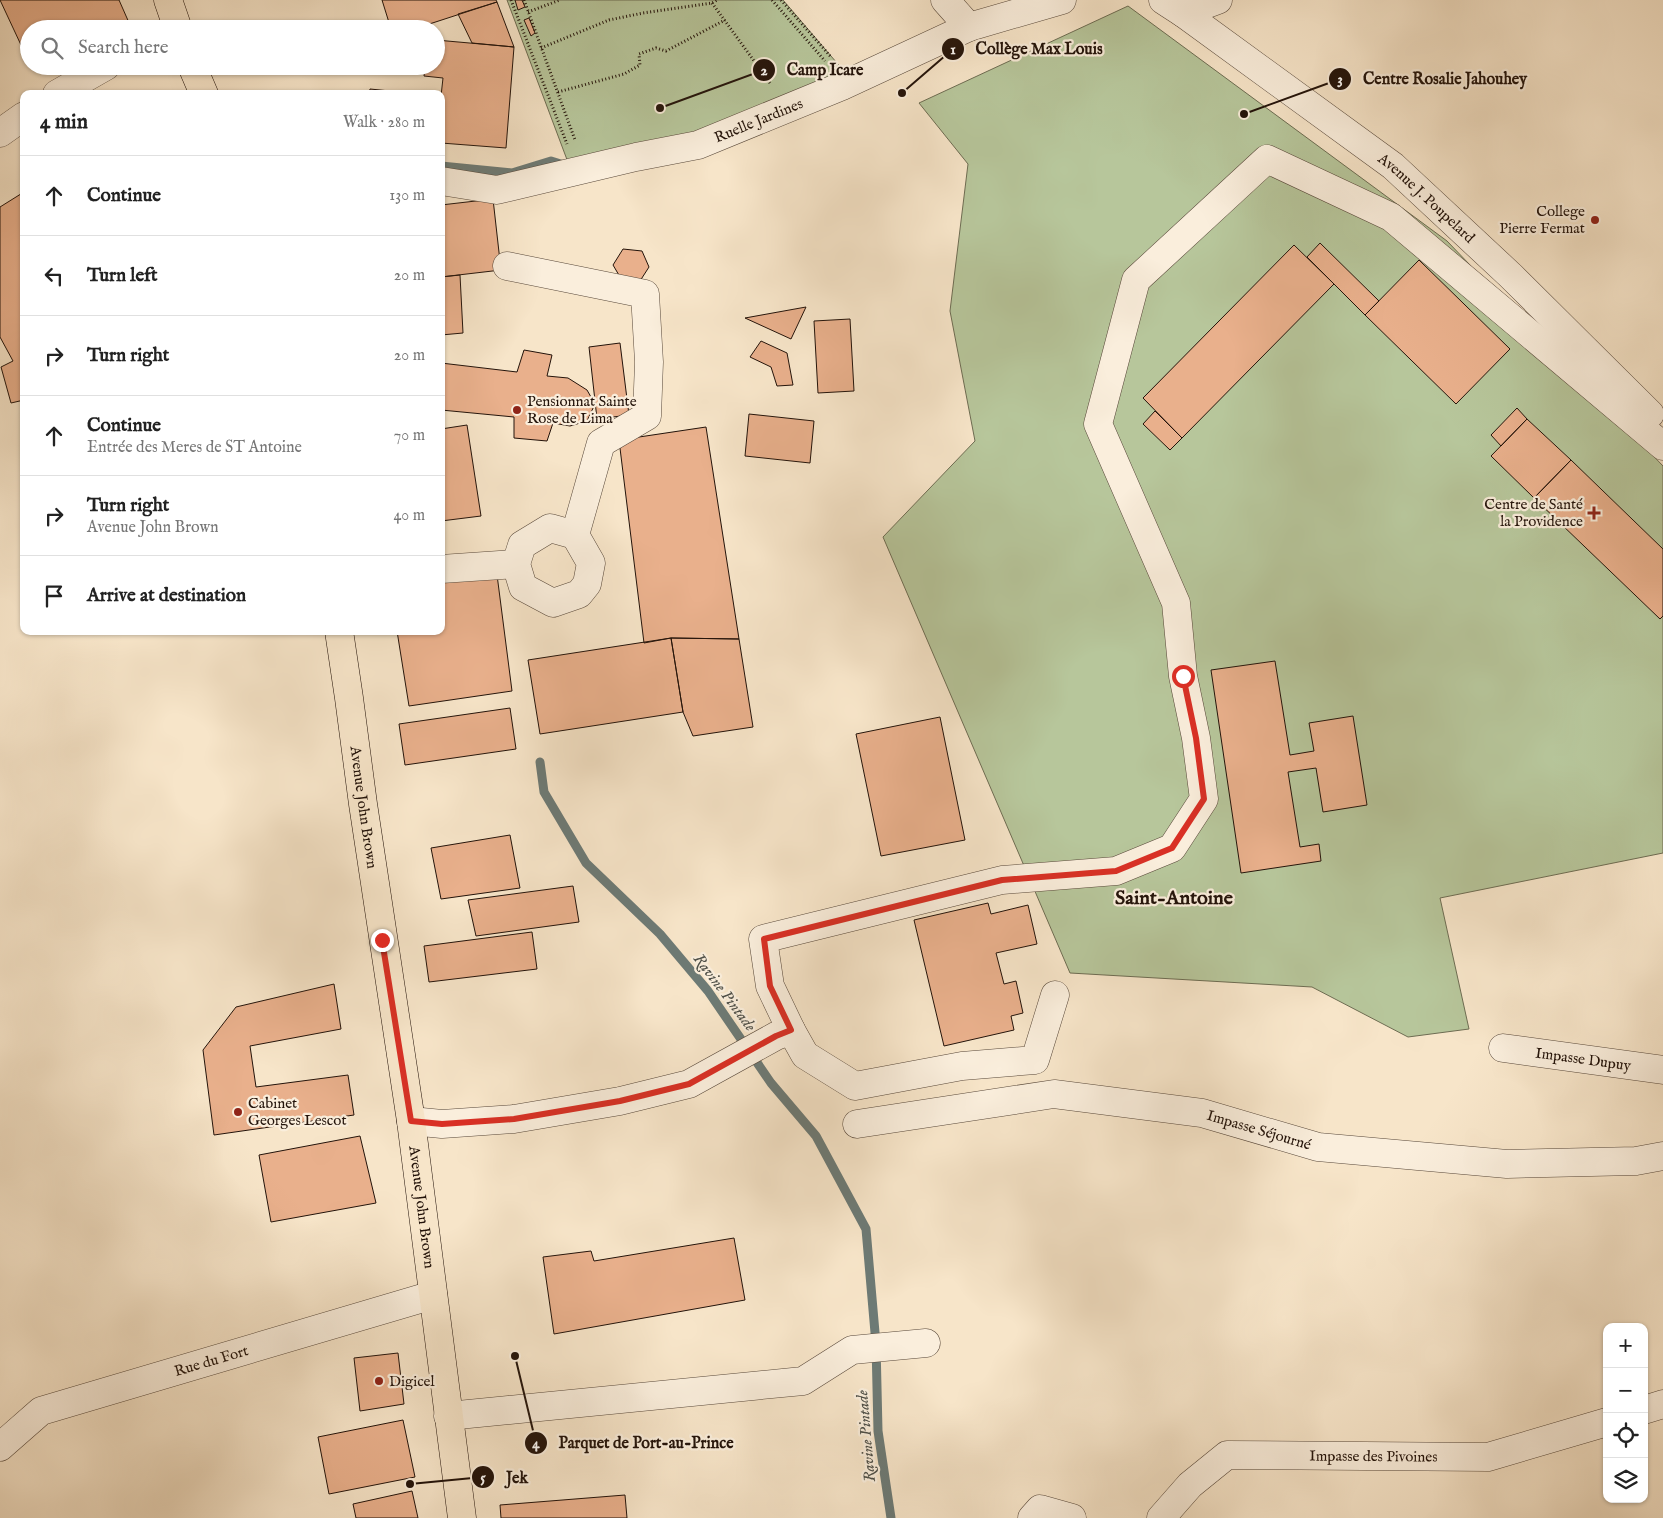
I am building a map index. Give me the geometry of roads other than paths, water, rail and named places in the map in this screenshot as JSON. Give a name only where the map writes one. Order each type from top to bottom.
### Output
[{"type":"main road","points":[[168,0],[175,20]]},
{"type":"main road","points":[[196,75],[202,90]]},
{"type":"main road","name":"Avenue John Brown","points":[[340,635],[365,824],[411,1121],[462,1518]]},
{"type":"street","points":[[945,0],[969,27]]},
{"type":"street","name":"Ruelle Jardines","points":[[445,182],[497,190],[636,157],[698,145],[842,86],[969,27],[1062,0]]},
{"type":"street","points":[[1173,6],[1218,0]]},
{"type":"street","name":"Avenue J. Poupelard","points":[[1173,6],[1393,166],[1510,276],[1663,427]]},
{"type":"street","points":[[63,90],[90,75]]},
{"type":"street","points":[[0,133],[20,119]]},
{"type":"street","points":[[1056,995],[1035,1060],[962,1066],[855,1086],[805,1055],[784,1033],[770,986],[764,939],[1002,880],[1116,871],[1172,848],[1204,799],[1196,738],[1183,676],[1176,603],[1098,424],[1136,280],[1266,159],[1391,217],[1663,446]]},
{"type":"street","points":[[507,266],[646,294],[649,362],[647,416],[601,443],[576,535],[591,563],[587,584],[579,594],[553,603],[523,587],[516,564],[522,544],[550,528],[576,535]]},
{"type":"street","points":[[445,569],[516,564]]},
{"type":"street","points":[[411,1121],[442,1124],[514,1119],[620,1101],[689,1084],[784,1033]]},
{"type":"street","name":"Impasse Dupuy","points":[[1503,1048],[1663,1070]]},
{"type":"street","name":"Impasse Séjourné","points":[[857,1124],[1054,1094],[1202,1113],[1318,1147],[1507,1164],[1636,1161],[1663,1156]]},
{"type":"street","name":"Rue du Fort","points":[[0,1447],[41,1411],[433,1295]]},
{"type":"street","points":[[448,1416],[803,1381],[852,1350],[926,1343]]},
{"type":"street","points":[[1648,1409],[1663,1404]]},
{"type":"street","points":[[0,1422],[41,1411]]},
{"type":"street","name":"Impasse des Pivoines","points":[[1161,1518],[1190,1485],[1227,1455],[1488,1457],[1603,1423]]},
{"type":"street","points":[[1032,1518],[1040,1509],[1072,1518]]},
{"type":"waterway","points":[[445,166],[512,173],[551,161],[564,165]]},
{"type":"waterway","name":"Ravine Pintade","points":[[540,762],[544,792],[586,863],[660,934],[708,991],[771,1083],[816,1136],[866,1229],[876,1344],[878,1431],[891,1518]]},
{"type":"place","name":"Collège Max Louis","points":[[902,93]]},
{"type":"place","name":"Camp Icare","points":[[660,108]]},
{"type":"place","name":"Centre Rosalie Jahouhey","points":[[1244,114]]},
{"type":"place","name":"College Pierre Fermat","points":[[1595,220]]},
{"type":"place","name":"Pensionnat Sainte Rose de Lima","points":[[517,410]]},
{"type":"place","name":"Centre de Santé la Providence","points":[[1594,513]]},
{"type":"place","name":"Cabinet Georges Lescot","points":[[238,1112]]},
{"type":"place","name":"Parquet de Port-au-Prince","points":[[515,1356]]},
{"type":"place","name":"Digicel","points":[[379,1381]]},
{"type":"place","name":"Jek","points":[[410,1484]]},
{"type":"district","name":"Saint-Antoine","points":[[1174,898]]}]
